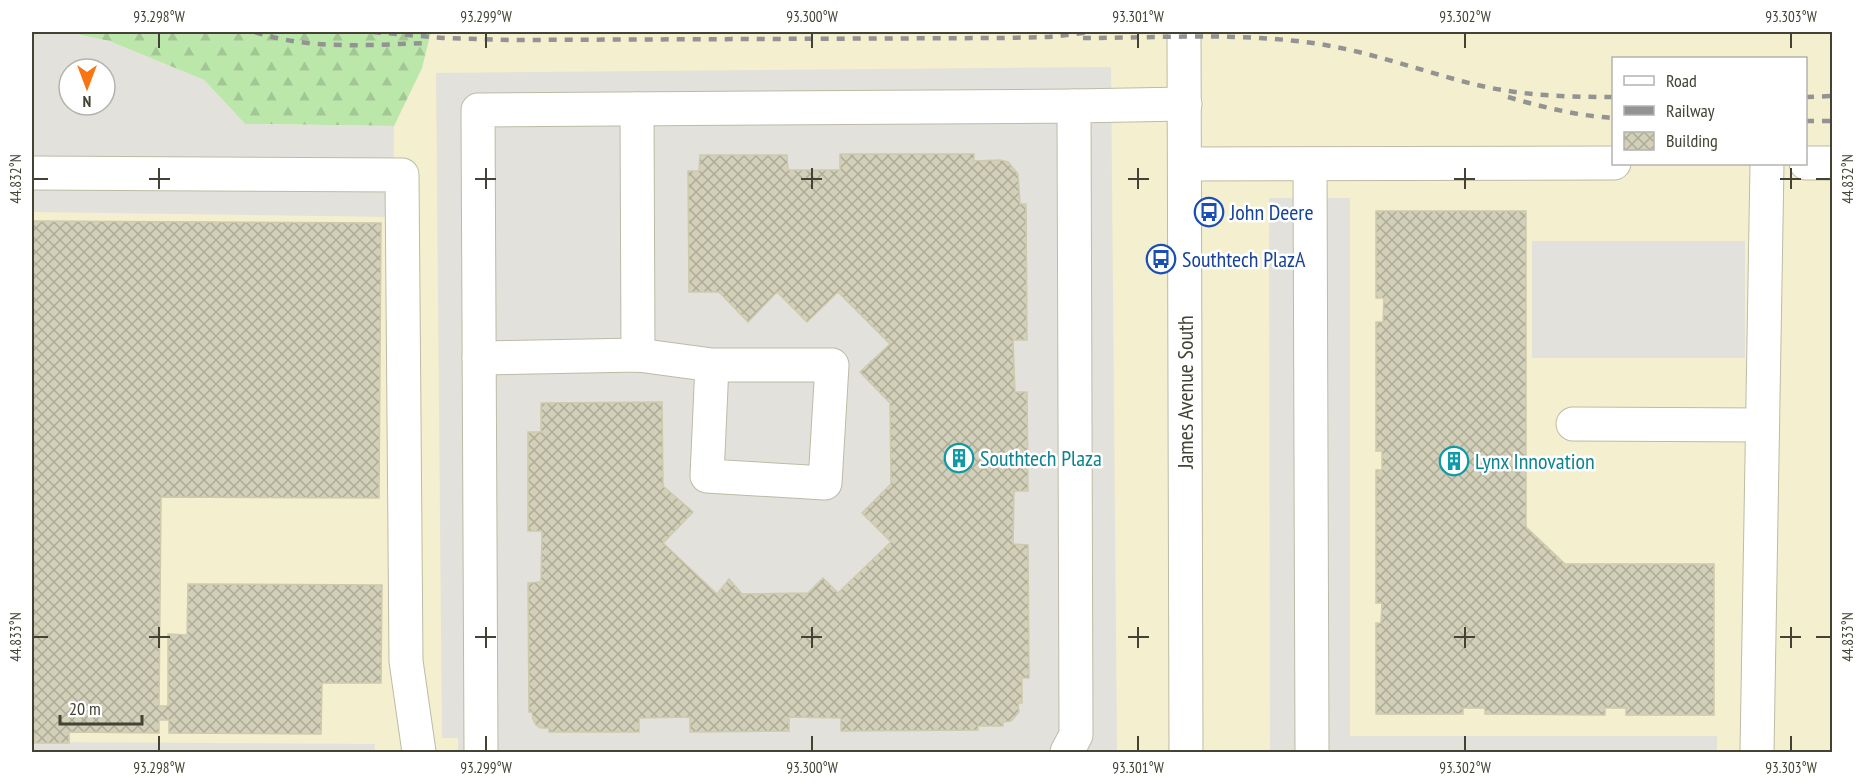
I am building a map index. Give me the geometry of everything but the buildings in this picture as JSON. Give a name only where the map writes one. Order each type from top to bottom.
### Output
[{"type":"street","name":"James Avenue South","points":[[1185,32],[1186,753]]},
{"type":"street","points":[[482,753],[478,110],[1185,104]]},
{"type":"street","points":[[1067,753],[1076,735],[1074,106]]},
{"type":"street","points":[[637,109],[638,355]]},
{"type":"street","points":[[1185,164],[1612,163]]},
{"type":"street","points":[[1807,163],[1833,163]]},
{"type":"street","points":[[1310,164],[1312,753]]},
{"type":"street","points":[[1757,753],[1767,165]]},
{"type":"street","points":[[32,173],[402,175],[406,661],[418,753]]},
{"type":"street","points":[[479,358],[638,355],[712,365],[832,365],[825,483],[707,476],[712,365]]},
{"type":"street","points":[[1573,424],[1762,425]]},
{"type":"street","points":[[1163,753],[1186,698]]},
{"type":"shaded area","points":[[32,32],[1832,32],[1832,752],[32,752]]},
{"type":"shaded area","points":[[32,32],[66,32],[109,41],[204,80],[245,124],[394,126],[393,217],[32,212]]},
{"type":"shaded area","points":[[1111,67],[1117,752],[458,752],[458,738],[442,738],[436,73]],"holes":[[[787,155],[788,170],[840,170],[974,155],[974,161],[1008,162],[1018,174],[1027,340],[1013,340],[1015,392],[1027,393],[1028,490],[1014,491],[1013,544],[1028,545],[1022,703],[1018,703],[1019,712],[1011,721],[1003,722],[1003,726],[978,726],[977,730],[842,731],[841,718],[789,717],[788,731],[691,732],[690,717],[639,718],[639,732],[549,732],[549,728],[541,728],[536,724],[532,712],[529,712],[541,582],[542,531],[528,531],[528,432],[541,432],[542,403],[662,402],[663,486],[693,512],[663,543],[717,594],[729,579],[742,594],[838,593],[891,542],[862,513],[891,484],[890,403],[860,372],[890,344],[838,292],[777,292],[748,322],[719,292],[689,292],[688,171],[699,171],[700,156]]]},
{"type":"shaded area","points":[[1269,198],[1350,198],[1350,736],[1717,736],[1717,752],[1270,752]]},
{"type":"shaded area","points":[[1532,241],[1745,241],[1745,358],[1532,358]]},
{"type":"shaded area","points":[[32,742],[375,744],[374,752],[32,752]]},
{"type":"green space","points":[[66,32],[431,32],[422,68],[394,126],[245,124],[204,80],[109,41]]},
{"type":"railway","points":[[255,32],[276,38],[318,44],[426,43]]},
{"type":"railway","points":[[373,32],[443,38],[510,40],[1002,38],[1049,37],[1092,32]]},
{"type":"railway","points":[[1083,38],[1231,37],[1290,40],[1363,53],[1506,91],[1552,96],[1612,97]]},
{"type":"railway","points":[[1807,97],[1832,96]]},
{"type":"railway","points":[[1508,97],[1560,110],[1612,118]]},
{"type":"railway","points":[[1807,121],[1832,121]]},
{"type":"place","name":"John Deere","points":[[1209,212]]},
{"type":"place","name":"Southtech PlazA","points":[[1161,259]]},
{"type":"place","name":"Southtech Plaza","points":[[959,458]]},
{"type":"place","name":"Lynx Innovation","points":[[1454,461]]}]
